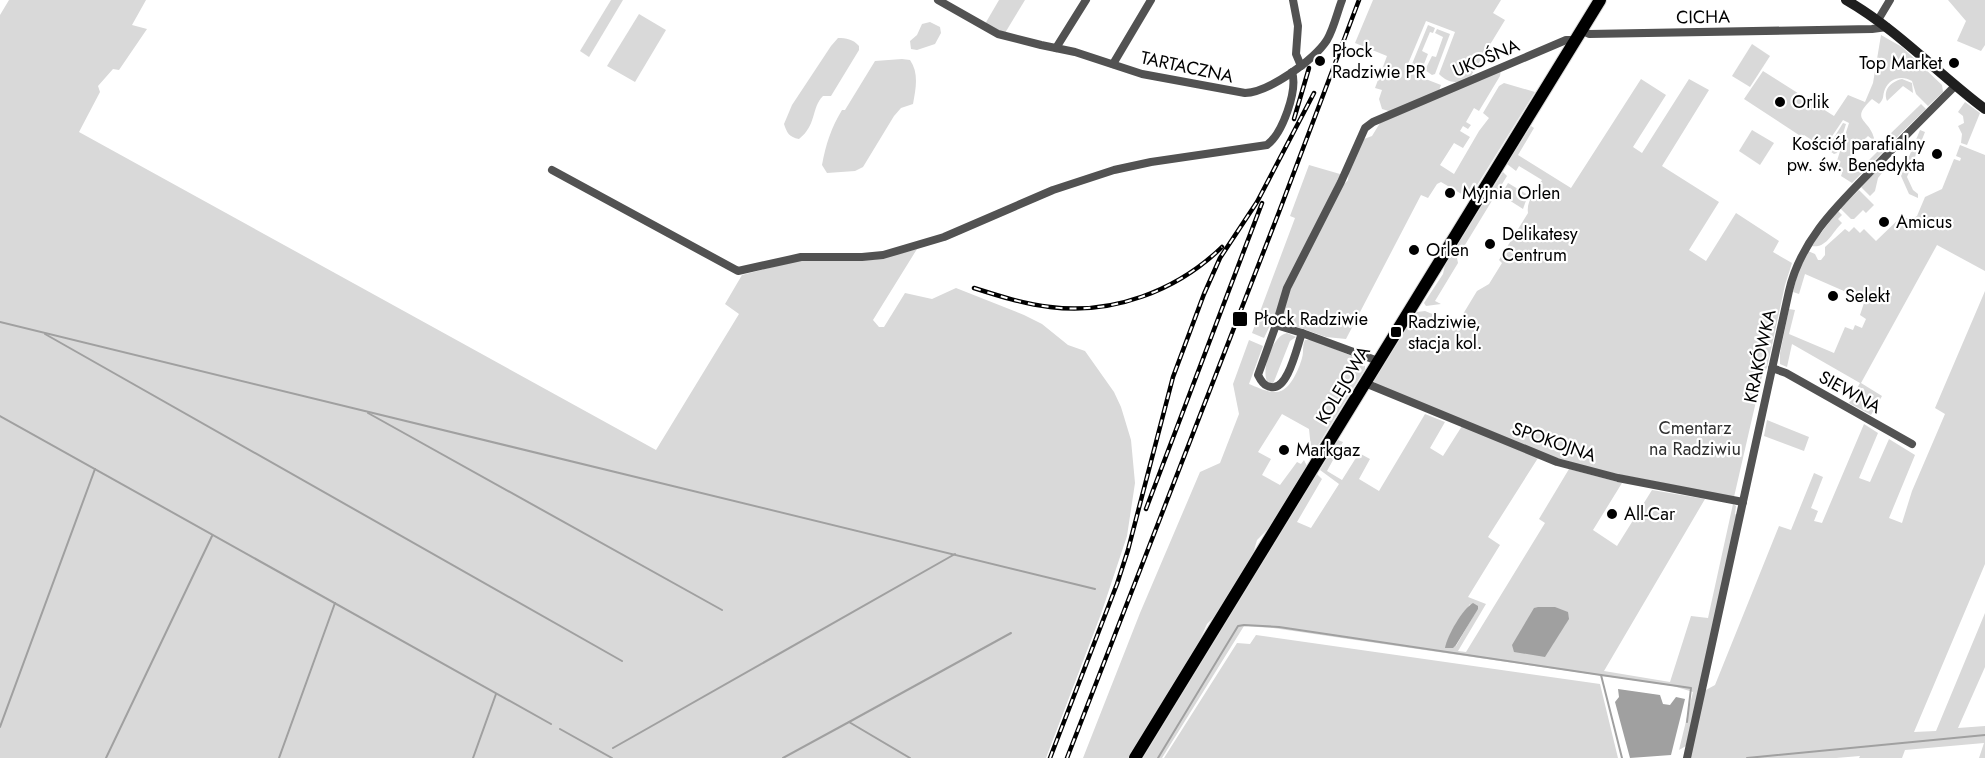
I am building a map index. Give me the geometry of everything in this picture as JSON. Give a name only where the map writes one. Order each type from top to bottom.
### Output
[{"type":"main road","name":"KOLEJOWA","points":[[1136,758],[1600,0]]},
{"type":"main road","points":[[1846,0],[1878,20],[1909,44],[1955,86],[1985,109]]},
{"type":"street","name":"TARTACZNA","points":[[938,0],[998,33],[1075,52],[1142,74],[1245,93],[1257,91],[1301,66],[1327,39],[1342,0]]},
{"type":"street","points":[[1056,48],[1086,0]]},
{"type":"street","points":[[1113,64],[1152,0]]},
{"type":"street","points":[[1293,0],[1298,26],[1296,54],[1301,66]]},
{"type":"street","points":[[1878,20],[1890,0]]},
{"type":"street","points":[[1862,29],[1867,13]]},
{"type":"street","name":"CICHA","points":[[1578,35],[1887,27]]},
{"type":"street","name":"UKOŚNA","points":[[1302,333],[1284,383],[1276,388],[1266,386],[1260,379],[1259,370],[1287,288],[1341,182],[1365,128],[1373,122],[1578,35]]},
{"type":"street","points":[[552,170],[738,271],[801,257],[873,257],[944,237],[1053,190],[1114,170],[1151,162],[1267,145],[1276,136],[1288,110],[1294,81],[1292,72]]},
{"type":"street","name":"KRAKÓWKA","points":[[1687,758],[1794,271],[1814,235],[1836,207],[1955,86]]},
{"type":"street","points":[[1276,325],[1378,361]]},
{"type":"street","name":"SIEWNA","points":[[1772,368],[1786,373],[1912,444]]},
{"type":"street","name":"SPOKOJNA","points":[[1365,383],[1557,462],[1618,478],[1743,502]]},
{"type":"green space","points":[[9,0],[146,0],[132,25],[147,29],[119,70],[113,69],[98,86],[100,92],[79,132],[656,450],[739,314],[725,304],[742,275],[796,261],[873,260],[917,249],[873,320],[879,327],[884,327],[905,293],[932,299],[956,288],[1024,315],[1042,324],[1068,345],[1085,351],[1114,392],[1121,407],[1131,440],[1135,483],[1127,536],[1101,614],[1046,758],[0,758],[0,15]]},
{"type":"green space","points":[[611,0],[623,0],[589,57],[580,51]]},
{"type":"green space","points":[[999,0],[1025,0],[1005,33],[985,24]]},
{"type":"green space","points":[[1373,0],[1501,0],[1493,13],[1505,20],[1469,79],[1460,82],[1449,81],[1439,74],[1455,32],[1426,21],[1405,71],[1441,85],[1438,93],[1392,112],[1382,109],[1379,99],[1382,90],[1375,88],[1387,56],[1355,43]]},
{"type":"green space","points":[[1948,0],[1985,0],[1985,45],[1981,51],[1957,41],[1966,21]]},
{"type":"green space","points":[[639,14],[666,30],[635,82],[607,66]]},
{"type":"green space","points":[[930,22],[940,27],[941,33],[935,44],[917,50],[911,49],[910,41],[917,35],[922,24]]},
{"type":"green space","points":[[1428,25],[1435,28],[1433,33],[1430,32],[1422,51],[1428,54],[1422,69],[1412,64]]},
{"type":"green space","points":[[1437,29],[1450,34],[1435,74],[1432,75],[1425,70],[1432,56],[1436,57],[1443,37],[1435,33]]},
{"type":"green space","points":[[1881,35],[1902,47],[1942,85],[1943,92],[1928,106],[1916,94],[1912,81],[1900,78],[1887,85],[1879,104],[1872,99],[1865,106],[1861,116],[1872,131],[1874,138],[1873,140],[1868,136],[1852,152],[1849,163],[1857,172],[1880,149],[1878,143],[1882,143],[1887,148],[1852,183],[1841,176],[1843,170],[1835,167],[1849,123],[1843,120],[1824,148],[1804,135],[1802,137],[1744,99],[1763,71],[1834,116],[1848,95],[1865,102],[1873,83]]},
{"type":"green space","points":[[838,38],[854,42],[859,46],[859,50],[831,96],[823,96],[819,101],[805,134],[799,139],[793,137],[787,132],[784,124],[792,105]]},
{"type":"green space","points":[[1752,44],[1770,56],[1750,87],[1732,76]]},
{"type":"green space","points":[[910,60],[915,70],[916,86],[913,104],[901,108],[894,116],[863,167],[855,171],[827,173],[822,165],[825,150],[842,110],[845,110],[875,61]]},
{"type":"green space","points":[[1501,70],[1500,76],[1479,111],[1474,108],[1466,122],[1471,125],[1468,129],[1463,126],[1460,131],[1470,137],[1463,148],[1454,143],[1440,165],[1454,174],[1489,118],[1483,113],[1499,86],[1504,83],[1535,92],[1471,195],[1465,196],[1441,182],[1437,184],[1428,198],[1421,195],[1346,339],[1326,337],[1292,325],[1291,320],[1280,316],[1288,292],[1337,192],[1348,180],[1349,169],[1364,139],[1372,136],[1380,123]]},
{"type":"green space","name":"Cmentarz na Radziwiu","points":[[1641,79],[1666,95],[1633,147],[1642,153],[1689,79],[1709,90],[1662,166],[1719,202],[1689,250],[1706,261],[1736,213],[1779,241],[1773,252],[1792,263],[1767,368],[1760,384],[1734,497],[1612,473],[1556,459],[1375,384],[1374,381],[1417,312],[1425,311],[1457,324],[1477,291],[1489,284],[1502,263],[1499,260],[1528,213],[1530,200],[1542,180],[1519,166],[1516,171],[1507,164],[1531,126],[1534,128],[1518,155],[1571,188]]},
{"type":"green space","points":[[1902,79],[1912,83],[1913,93],[1903,86],[1887,101],[1888,87]]},
{"type":"green space","points":[[1965,102],[1980,113],[1967,145],[1961,143],[1962,134],[1958,126],[1964,123],[1963,116],[1958,112]]},
{"type":"green space","points":[[1921,104],[1926,109],[1892,142],[1887,137]]},
{"type":"green space","points":[[1843,123],[1846,124],[1837,153],[1834,154],[1827,149]]},
{"type":"green space","points":[[1752,130],[1774,143],[1760,165],[1739,151]]},
{"type":"green space","points":[[1920,130],[1925,132],[1907,177],[1913,190],[1918,194],[1918,198],[1909,194],[1901,176]]},
{"type":"green space","points":[[1960,145],[1985,155],[1985,271],[1937,245],[1861,383],[1882,396],[1871,415],[1849,403],[1860,383],[1792,344],[1787,367],[1780,364],[1789,309],[1795,310],[1789,334],[1834,353],[1845,327],[1853,330],[1855,325],[1862,328],[1866,319],[1860,315],[1864,303],[1852,297],[1853,295],[1805,274],[1799,294],[1793,292],[1798,271],[1808,251],[1821,260],[1825,255],[1825,247],[1845,229],[1849,232],[1854,227],[1860,233],[1864,229],[1876,241],[1901,217],[1912,219],[1917,216],[1925,197],[1942,189],[1954,159],[1960,161],[1961,158],[1956,156]]},
{"type":"green space","points":[[1887,160],[1890,163],[1878,178],[1875,191],[1870,196],[1861,187]]},
{"type":"green space","points":[[1309,165],[1340,174],[1341,177],[1264,338],[1252,333],[1295,218],[1290,216]]},
{"type":"green space","points":[[1503,172],[1507,176],[1457,258],[1458,263],[1435,301],[1441,304],[1426,306],[1424,303],[1443,274],[1445,265]]},
{"type":"green space","points":[[1508,183],[1528,195],[1523,209],[1501,195]]},
{"type":"green space","points":[[1859,190],[1874,205],[1866,213],[1863,210],[1851,219],[1840,208]]},
{"type":"green space","points":[[1838,211],[1842,215],[1838,219],[1842,223],[1821,245],[1811,246]]},
{"type":"green space","points":[[1985,291],[1985,564],[1914,732],[1936,731],[1985,613],[1985,667],[1958,728],[1985,726],[1985,758],[1979,758],[1984,743],[1905,750],[1902,758],[1859,758],[1860,756],[1690,758],[1704,691],[1715,685],[1779,526],[1791,530],[1814,473],[1823,477],[1811,508],[1818,511],[1814,521],[1822,523],[1864,424],[1878,433],[1859,478],[1870,482],[1889,439],[1915,455],[1889,518],[1902,523],[1912,491],[1945,414],[1935,408]]},
{"type":"green space","points":[[1287,333],[1296,337],[1290,341],[1273,384],[1267,381],[1267,361],[1277,340]]},
{"type":"green space","points":[[1249,340],[1263,346],[1249,384],[1266,391],[1282,391],[1290,384],[1301,363],[1305,340],[1312,340],[1352,356],[1354,360],[1365,365],[1365,369],[1314,452],[1309,452],[1311,448],[1309,429],[1282,414],[1258,452],[1271,459],[1262,475],[1280,485],[1297,462],[1301,464],[1304,460],[1307,466],[1270,527],[1257,540],[1253,554],[1215,616],[1207,624],[1197,646],[1128,758],[1083,758],[1140,613],[1200,472],[1220,463],[1239,414],[1233,384]]},
{"type":"green space","points":[[1425,414],[1445,422],[1430,448],[1443,456],[1462,426],[1538,458],[1488,537],[1500,545],[1468,597],[1486,604],[1458,651],[1466,652],[1545,523],[1539,519],[1569,469],[1622,483],[1593,530],[1617,546],[1652,490],[1705,499],[1604,671],[1670,682],[1691,616],[1708,618],[1733,504],[1736,506],[1735,514],[1737,515],[1686,746],[1679,750],[1693,692],[1673,686],[1273,628],[1244,626],[1162,758],[1143,758],[1317,474],[1322,479],[1297,522],[1311,528],[1339,484],[1320,470],[1338,440],[1343,442],[1327,471],[1342,480],[1359,453],[1370,459],[1359,479],[1379,491]],"holes":[[[1470,604],[1478,608],[1456,646],[1451,633]]]},
{"type":"green space","points":[[1767,420],[1809,437],[1804,451],[1764,436]]},
{"type":"green space","points":[[1256,635],[1600,684],[1618,758],[1164,758],[1237,643],[1250,644]]},
{"type":"shaded area","points":[[1473,603],[1478,606],[1478,609],[1456,645],[1453,648],[1445,648],[1456,623]]},
{"type":"shaded area","points":[[1555,607],[1568,612],[1569,619],[1545,657],[1514,652],[1512,645],[1534,608]]},
{"type":"shaded area","points":[[1618,689],[1660,695],[1663,704],[1670,705],[1676,697],[1685,699],[1671,755],[1630,758],[1615,702],[1619,697]]},
{"type":"waterway","points":[[0,322],[1095,589]]},
{"type":"waterway","points":[[45,334],[622,661]]},
{"type":"waterway","points":[[368,413],[722,610]]},
{"type":"waterway","points":[[0,416],[551,724]]},
{"type":"waterway","points":[[0,727],[95,469]]},
{"type":"waterway","points":[[106,758],[212,536]]},
{"type":"waterway","points":[[613,748],[955,554]]},
{"type":"waterway","points":[[279,758],[335,603]]},
{"type":"waterway","points":[[1158,758],[1238,626],[1279,627],[1601,675]]},
{"type":"waterway","points":[[849,722],[1011,633]]},
{"type":"waterway","points":[[1622,758],[1601,675],[1691,688],[1687,722]]},
{"type":"waterway","points":[[473,758],[496,694]]},
{"type":"waterway","points":[[783,758],[849,722],[910,758]]},
{"type":"waterway","points":[[560,729],[612,758]]},
{"type":"waterway","points":[[1747,758],[1985,735]]},
{"type":"railway","points":[[1067,758],[1359,0]]},
{"type":"railway","points":[[1294,119],[1309,68]]},
{"type":"railway","points":[[1050,758],[1117,584],[1173,377],[1204,294],[1220,258],[1257,202],[1314,93]]},
{"type":"railway","points":[[1146,509],[1262,203]]},
{"type":"railway","points":[[974,288],[1040,306],[1073,309],[1097,307],[1120,303],[1164,287],[1204,263],[1222,247]]},
{"type":"place","name":"Płock Radziwie PR","points":[[1320,61]]},
{"type":"place","name":"Top Market","points":[[1954,63]]},
{"type":"place","name":"Orlik","points":[[1780,102]]},
{"type":"place","name":"Kościół parafialny pw. św. Benedykta","points":[[1937,154]]},
{"type":"place","name":"Myjnia Orlen","points":[[1450,193]]},
{"type":"place","name":"Amicus","points":[[1884,222]]},
{"type":"place","name":"Delikatesy Centrum","points":[[1490,244]]},
{"type":"place","name":"Orlen","points":[[1414,250]]},
{"type":"place","name":"Selekt","points":[[1833,296]]},
{"type":"place","name":"Płock Radziwie","points":[[1240,319]]},
{"type":"place","name":"Radziwie, stacja kol.","points":[[1396,332]]},
{"type":"place","name":"Markgaz","points":[[1284,450]]},
{"type":"place","name":"All-Car","points":[[1612,514]]}]
